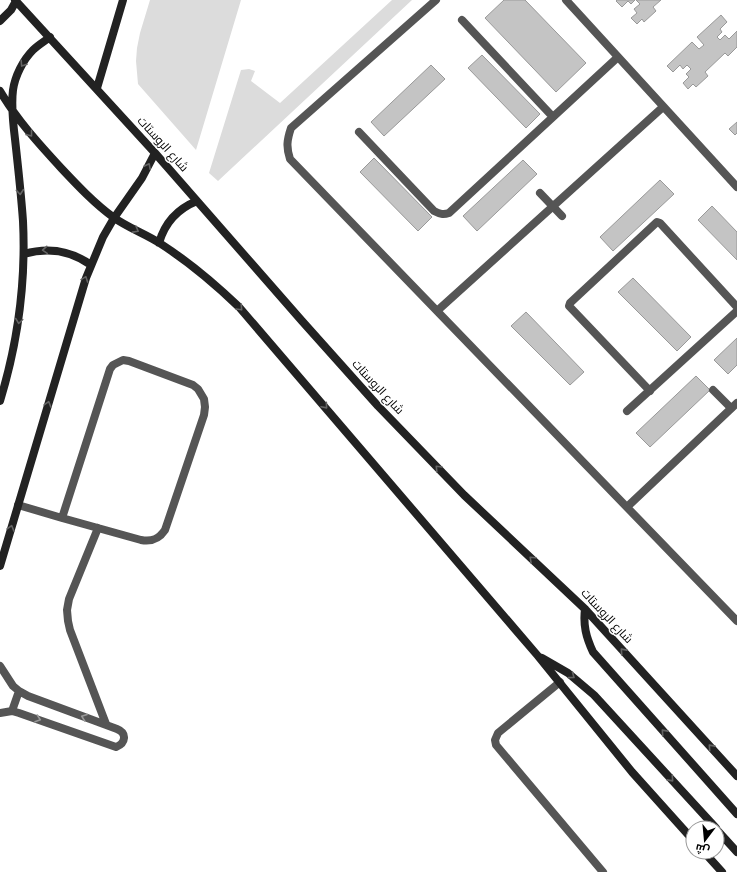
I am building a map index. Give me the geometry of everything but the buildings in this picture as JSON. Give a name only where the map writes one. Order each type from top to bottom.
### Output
[{"type":"main road","points":[[0,21],[11,10],[16,0]]},
{"type":"main road","name":"شارع الروستات","points":[[16,0],[155,153],[378,406],[464,495],[585,609],[737,776]]},
{"type":"main road","points":[[97,88],[123,0]]},
{"type":"main road","points":[[0,401],[12,357],[19,323],[24,254],[23,220],[12,111],[13,89],[20,68],[33,50],[50,37]]},
{"type":"main road","points":[[0,91],[12,111],[34,139],[82,190],[114,218],[159,243],[203,275],[239,307],[560,682],[632,772],[685,831]]},
{"type":"main road","points":[[0,566],[78,300],[91,265],[103,237],[114,218],[142,178],[155,153]]},
{"type":"main road","points":[[159,243],[162,233],[172,217],[197,201]]},
{"type":"main road","points":[[24,254],[44,250],[54,250],[74,254],[91,265]]},
{"type":"main road","points":[[585,609],[585,632],[593,652],[737,814]]},
{"type":"main road","points":[[538,656],[568,673],[594,694],[708,820]]},
{"type":"main road","points":[[725,839],[737,852]]},
{"type":"main road","points":[[711,860],[722,872]]},
{"type":"street","points":[[436,0],[291,128],[287,138],[287,148],[290,158],[436,311],[737,621]]},
{"type":"street","points":[[566,0],[737,187]]},
{"type":"street","points":[[462,20],[552,117]]},
{"type":"street","points":[[359,132],[434,211],[444,215],[449,213],[618,57]]},
{"type":"street","points":[[436,311],[663,107]]},
{"type":"street","points":[[540,193],[562,216]]},
{"type":"street","points":[[650,391],[569,306],[570,303],[658,222],[737,307]]},
{"type":"street","points":[[627,411],[737,311]]},
{"type":"street","points":[[18,505],[62,518],[147,541],[158,538],[165,530],[204,415],[204,399],[198,389],[193,385],[129,361],[123,360],[113,365],[110,369],[62,518]]},
{"type":"street","points":[[627,507],[734,405],[713,390]]},
{"type":"street","points":[[98,528],[72,588],[67,610],[70,630],[106,724]]},
{"type":"street","points":[[0,666],[9,680],[19,691],[36,699],[122,731],[125,736],[124,741],[121,745],[116,747],[12,712],[0,713]]},
{"type":"street","points":[[560,682],[498,733],[495,740],[496,745],[603,872]]},
{"type":"street","points":[[12,712],[19,691]]},
{"type":"shaded area","points":[[150,0],[241,0],[196,150],[138,84],[136,61],[137,48]]},
{"type":"shaded area","points":[[392,0],[412,0],[218,181],[209,173],[241,70],[249,69],[255,71],[251,81],[280,103]]}]
